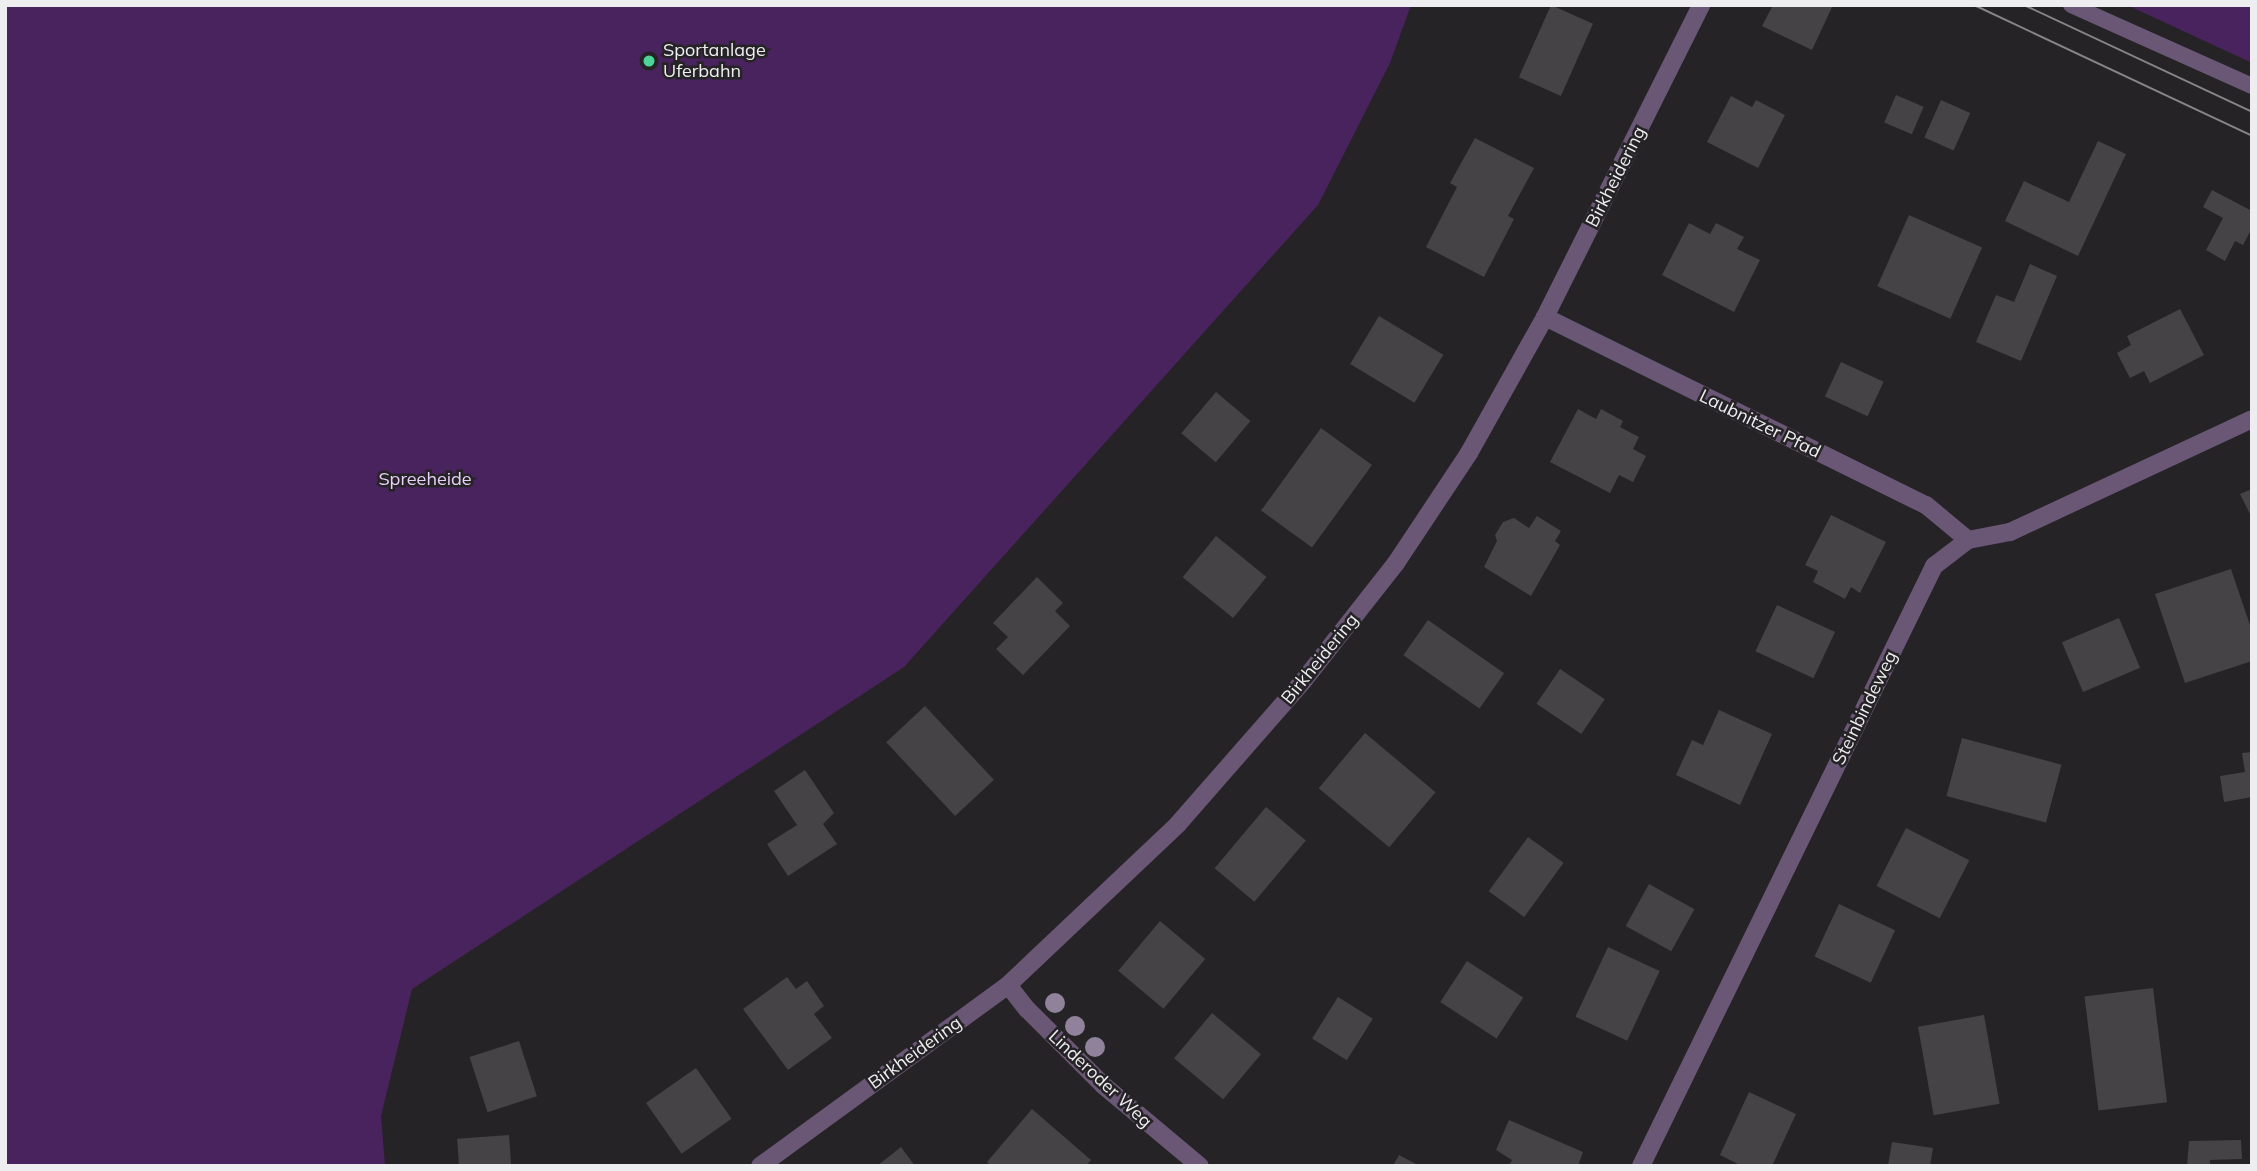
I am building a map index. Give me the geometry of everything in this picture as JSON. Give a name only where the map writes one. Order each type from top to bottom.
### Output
[{"type":"street","name":"Birkheidering","points":[[760,1166],[1008,985],[1178,824],[1304,680],[1396,563],[1469,453],[1545,317],[1701,5]]},
{"type":"street","name":"Laubnitzer Pfad","points":[[1545,317],[1926,505],[1968,540]]},
{"type":"street","name":"Steinbindeweg","points":[[1641,1166],[1934,566],[1968,540],[2010,532],[2252,419]]},
{"type":"street","name":"Linderoder Weg","points":[[1008,985],[1027,1009],[1103,1085],[1200,1166]]},
{"type":"lane","points":[[2071,5],[2252,86]]},
{"type":"green space","name":"Spreeheide","points":[[5,5],[1411,5],[1390,63],[1318,205],[904,667],[412,989],[381,1116],[385,1166],[5,1166]]},
{"type":"green space","points":[[2127,5],[2252,5],[2252,63]]},
{"type":"building","points":[[1551,5],[1593,24],[1561,96],[1519,77]]},
{"type":"building","points":[[1773,5],[1833,5],[1812,50],[1762,26]]},
{"type":"building","points":[[1896,95],[1924,107],[1912,134],[1884,123]]},
{"type":"building","points":[[1731,96],[1752,107],[1756,100],[1785,115],[1758,168],[1707,142]]},
{"type":"building","points":[[1941,100],[1970,113],[1954,150],[1924,137]]},
{"type":"building","points":[[1475,138],[1534,168],[1508,216],[1514,219],[1484,277],[1426,247],[1457,187],[1450,183]]},
{"type":"building","points":[[2098,141],[2126,154],[2078,256],[2005,221],[2024,181],[2069,202]]},
{"type":"building","points":[[2212,190],[2252,211],[2252,228],[2243,245],[2235,241],[2225,261],[2206,250],[2223,218],[2203,207]]},
{"type":"building","points":[[1909,215],[1982,248],[1950,319],[1877,286]]},
{"type":"building","points":[[1689,223],[1710,234],[1716,223],[1744,237],[1737,249],[1760,260],[1734,312],[1662,275]]},
{"type":"building","points":[[2030,264],[2057,276],[2021,361],[1976,342],[1996,295],[2014,302]]},
{"type":"building","points":[[2180,309],[2204,355],[2150,383],[2144,371],[2130,378],[2117,353],[2131,345],[2127,336]]},
{"type":"building","points":[[1379,316],[1443,355],[1414,403],[1350,364]]},
{"type":"building","points":[[1841,362],[1884,382],[1868,416],[1825,396]]},
{"type":"building","points":[[1216,392],[1250,421],[1216,462],[1181,433]]},
{"type":"building","points":[[1578,409],[1596,419],[1601,409],[1623,421],[1620,427],[1639,437],[1633,449],[1646,456],[1633,482],[1619,475],[1610,493],[1550,462]]},
{"type":"building","points":[[1321,428],[1372,465],[1312,548],[1261,511]]},
{"type":"building","points":[[2252,489],[2252,518],[2240,494]]},
{"type":"building","points":[[1831,515],[1886,542],[1860,593],[1851,587],[1845,599],[1813,582],[1818,571],[1805,565]]},
{"type":"building","points":[[1537,516],[1561,531],[1555,541],[1560,545],[1531,596],[1484,567],[1497,541],[1495,535],[1503,522],[1514,518],[1529,528]]},
{"type":"building","points":[[1216,536],[1267,577],[1233,618],[1183,577]]},
{"type":"building","points":[[2231,569],[2252,631],[2252,661],[2185,683],[2155,594]]},
{"type":"building","points":[[1037,577],[1063,603],[1055,611],[1070,626],[1023,675],[996,649],[1008,637],[993,623]]},
{"type":"building","points":[[1777,605],[1835,632],[1813,678],[1755,651]]},
{"type":"building","points":[[2119,618],[2140,668],[2083,692],[2062,642]]},
{"type":"building","points":[[1428,620],[1504,673],[1480,709],[1403,655]]},
{"type":"building","points":[[1560,669],[1605,699],[1581,734],[1537,704]]},
{"type":"building","points":[[925,706],[994,780],[955,816],[886,742]]},
{"type":"building","points":[[1719,710],[1772,734],[1740,805],[1676,775],[1692,740],[1703,745]]},
{"type":"building","points":[[1365,733],[1435,792],[1389,847],[1319,788]]},
{"type":"building","points":[[1962,738],[2061,765],[2046,823],[1946,796]]},
{"type":"building","points":[[2252,752],[2252,797],[2224,802],[2220,776],[2245,772],[2242,753]]},
{"type":"building","points":[[805,770],[834,813],[823,824],[837,844],[788,876],[767,844],[797,825],[774,791]]},
{"type":"building","points":[[1266,807],[1306,840],[1254,902],[1215,868]]},
{"type":"building","points":[[1906,828],[1969,860],[1940,918],[1876,886]]},
{"type":"building","points":[[1528,837],[1564,863],[1524,917],[1489,891]]},
{"type":"building","points":[[1649,884],[1694,909],[1671,951],[1626,926]]},
{"type":"building","points":[[1839,904],[1895,930],[1871,983],[1814,957]]},
{"type":"building","points":[[1160,921],[1205,959],[1163,1009],[1118,971]]},
{"type":"building","points":[[1608,947],[1660,971],[1627,1041],[1575,1017]]},
{"type":"building","points":[[1467,961],[1523,997],[1497,1039],[1440,1002]]},
{"type":"building","points":[[787,977],[796,989],[807,981],[824,1006],[814,1014],[832,1038],[788,1070],[743,1009]]},
{"type":"building","points":[[2153,988],[2167,1102],[2099,1111],[2085,996]]},
{"type":"building","points":[[1338,997],[1373,1019],[1347,1060],[1312,1039]]},
{"type":"building","points":[[1212,1013],[1261,1054],[1223,1099],[1174,1058]]},
{"type":"building","points":[[1984,1015],[2000,1104],[1934,1115],[1918,1027]]},
{"type":"building","points":[[519,1041],[537,1096],[487,1112],[470,1057]]},
{"type":"building","points":[[696,1068],[732,1119],[682,1154],[646,1103]]},
{"type":"building","points":[[1749,1092],[1796,1114],[1772,1166],[1742,1166],[1720,1155]]},
{"type":"building","points":[[1032,1109],[1091,1160],[1086,1166],[991,1166],[987,1162]]},
{"type":"building","points":[[1509,1120],[1583,1152],[1578,1166],[1509,1166],[1512,1160],[1496,1150]]},
{"type":"building","points":[[509,1135],[511,1166],[459,1166],[457,1139]]},
{"type":"building","points":[[2241,1140],[2242,1159],[2210,1160],[2210,1166],[2187,1166],[2189,1141]]},
{"type":"building","points":[[1892,1142],[1933,1148],[1930,1166],[1888,1166]]},
{"type":"building","points":[[901,1147],[915,1166],[877,1166]]},
{"type":"building","points":[[1399,1155],[1420,1166],[1393,1166]]},
{"type":"tram line","points":[[1974,5],[2252,136]]},
{"type":"tram line","points":[[2024,5],[2252,112]]},
{"type":"place","name":"Sportanlage Uferbahn","points":[[649,61]]}]
